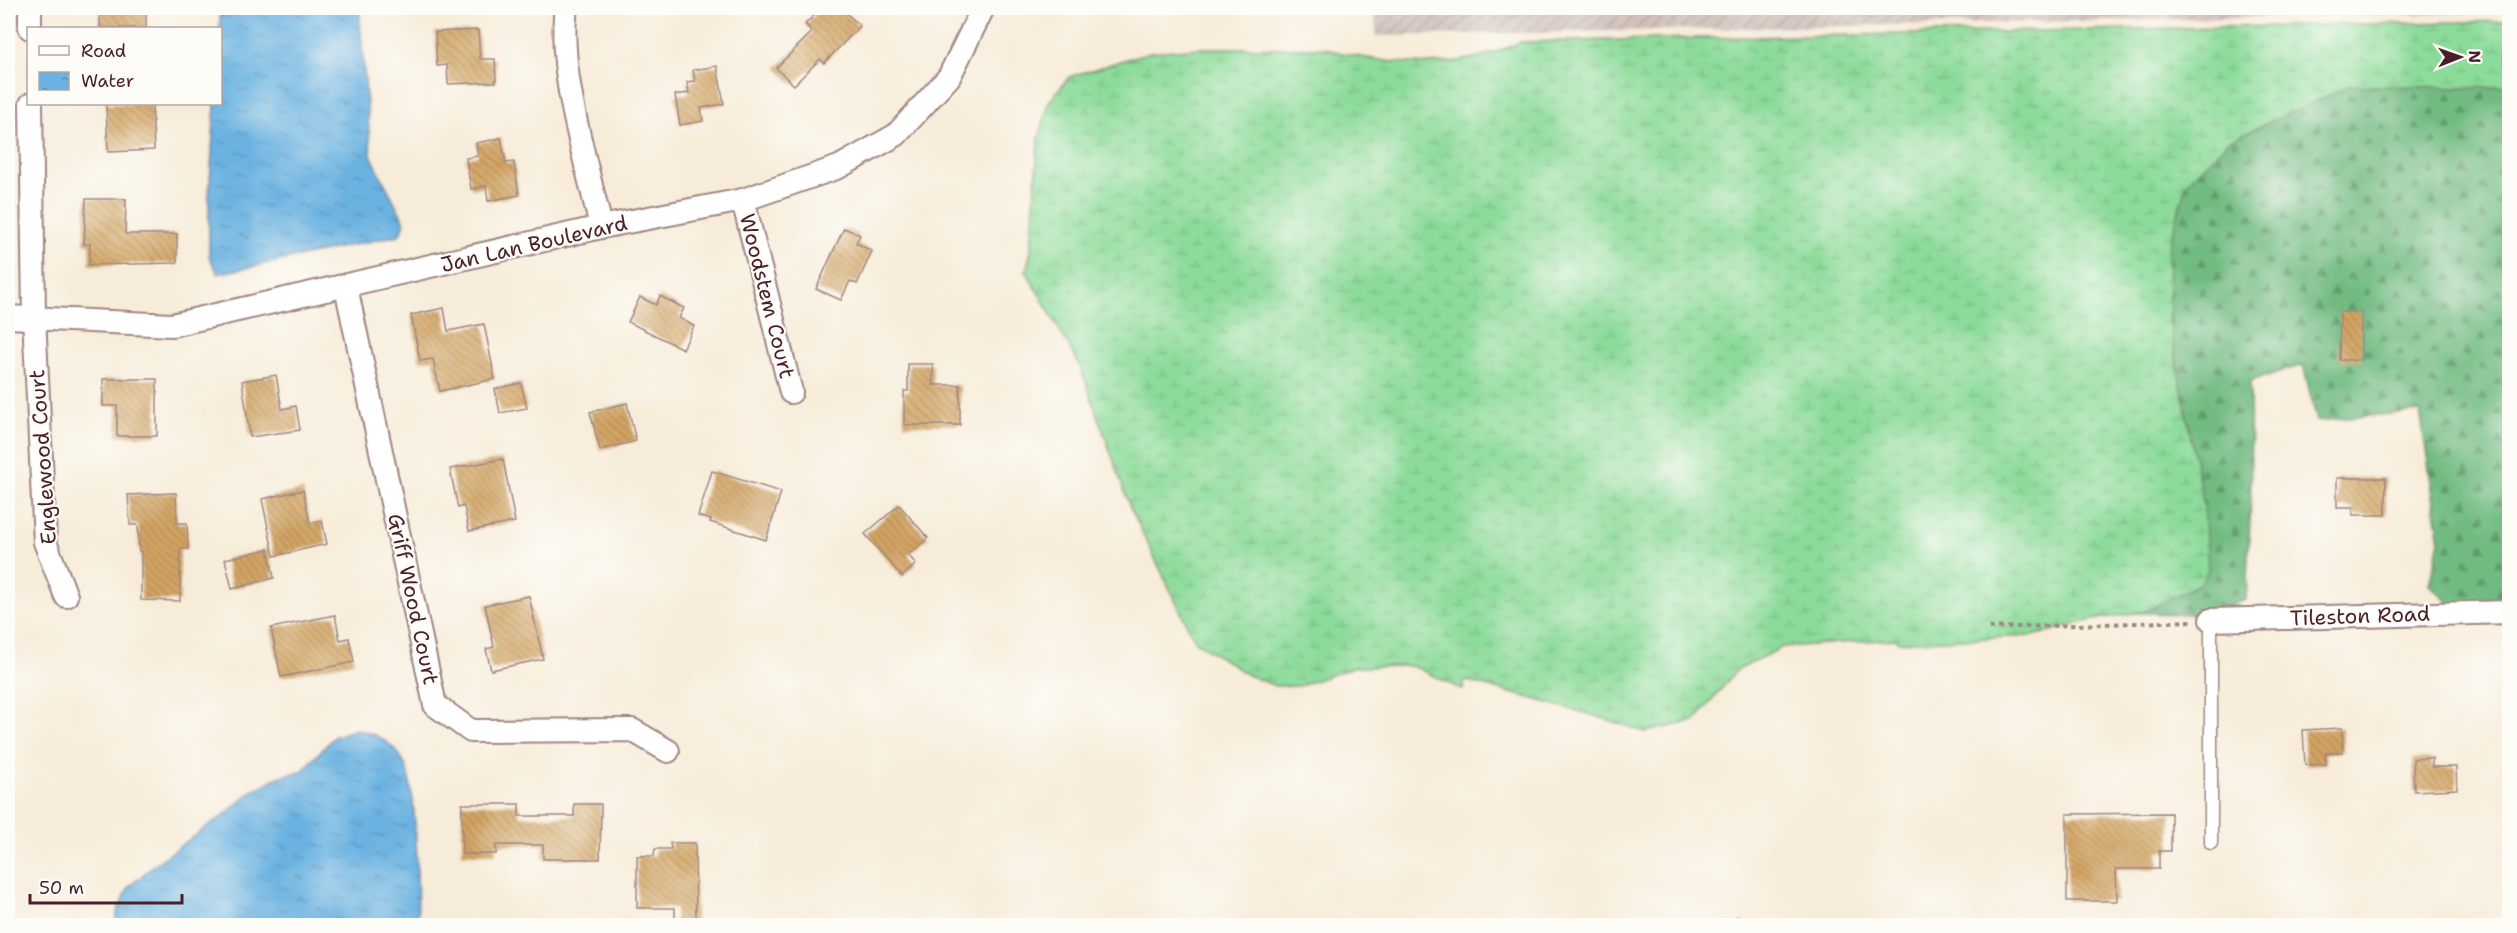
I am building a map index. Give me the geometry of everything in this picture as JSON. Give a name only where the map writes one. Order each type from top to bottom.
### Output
[{"type":"street","points":[[30,8],[30,27]]},
{"type":"street","points":[[566,8],[562,29],[572,101],[601,227]]},
{"type":"street","name":"Jan Lan Boulevard","points":[[8,317],[34,316],[172,325],[601,227],[743,201],[839,167],[896,135],[949,78],[983,8]]},
{"type":"street","name":"Englewood Court","points":[[31,105],[34,316],[45,542],[66,596]]},
{"type":"street","name":"Woodstem Court","points":[[743,201],[791,392]]},
{"type":"street","name":"Griff Wood Court","points":[[346,287],[435,705],[471,730],[632,730],[668,751]]},
{"type":"street","name":"Tileston Road","points":[[2211,620],[2510,612]]},
{"type":"lane","points":[[2211,620],[2211,843]]},
{"type":"path","points":[[1989,628],[2211,620]]},
{"type":"shaded area","points":[[1375,8],[2509,8],[2510,12],[1376,36]]},
{"type":"green space","points":[[2509,21],[2509,86],[2465,88],[2351,85],[2230,140],[2186,184],[2168,251],[2170,327],[2204,507],[2208,569],[2201,583],[2145,611],[2092,620],[2033,636],[1898,642],[1896,639],[1782,647],[1736,671],[1695,721],[1645,732],[1464,680],[1463,690],[1413,666],[1354,667],[1299,686],[1275,686],[1248,675],[1195,641],[1130,507],[1080,366],[1026,271],[1031,251],[1038,142],[1049,102],[1069,77],[1150,52],[1201,48],[1329,48],[1326,49],[1375,59],[1424,63],[1473,59],[1520,42]]},
{"type":"green space","points":[[2351,85],[2465,88],[2509,86],[2509,607],[2454,608],[2429,584],[2440,541],[2420,411],[2317,421],[2303,365],[2250,381],[2251,499],[2246,600],[2202,614],[2130,613],[2145,611],[2204,507],[2170,327],[2168,251],[2186,184],[2230,140]]},
{"type":"water","points":[[220,8],[359,8],[371,154],[405,224],[399,235],[218,274],[209,256],[209,197],[215,105],[222,105],[222,27],[220,27]]},
{"type":"water","points":[[356,729],[386,742],[401,757],[407,770],[416,838],[418,925],[116,925],[117,912],[129,887],[155,864],[228,812],[252,791],[278,777],[302,771],[334,737]]},
{"type":"building","points":[[100,8],[146,8],[146,27],[100,27]]},
{"type":"building","points":[[822,8],[841,8],[860,26],[824,63],[820,59],[794,85],[776,68],[812,32],[805,24]]},
{"type":"building","points":[[478,30],[480,59],[495,59],[496,82],[448,84],[447,65],[437,66],[435,32]]},
{"type":"building","points":[[717,66],[724,104],[701,108],[703,121],[680,125],[675,95],[689,93],[687,82],[695,81],[693,70]]},
{"type":"building","points":[[106,105],[152,105],[154,150],[108,152]]},
{"type":"building","points":[[501,138],[506,163],[514,162],[519,195],[488,201],[486,186],[471,189],[466,158],[478,156],[476,143]]},
{"type":"building","points":[[86,199],[126,199],[125,234],[177,234],[177,263],[89,265],[90,244],[84,244]]},
{"type":"building","points":[[844,228],[860,235],[856,243],[872,251],[857,284],[850,281],[841,300],[816,289]]},
{"type":"building","points":[[660,296],[684,308],[679,318],[694,326],[683,349],[628,322],[640,297],[656,305]]},
{"type":"building","points":[[444,308],[448,331],[484,324],[495,379],[440,391],[433,359],[420,361],[411,315]]},
{"type":"building","points":[[2340,312],[2361,312],[2361,360],[2339,360]]},
{"type":"building","points":[[908,364],[933,364],[933,385],[960,385],[960,425],[904,425],[904,391],[908,391]]},
{"type":"building","points":[[276,375],[282,409],[296,406],[300,430],[250,437],[242,381]]},
{"type":"building","points":[[103,379],[157,379],[157,436],[117,436],[117,406],[103,406]]},
{"type":"building","points":[[521,383],[527,408],[500,413],[495,389]]},
{"type":"building","points":[[627,403],[636,441],[600,450],[590,412]]},
{"type":"building","points":[[503,459],[515,522],[469,531],[464,506],[458,508],[450,469]]},
{"type":"building","points":[[712,471],[781,492],[766,540],[698,516]]},
{"type":"building","points":[[2337,478],[2386,478],[2386,515],[2353,515],[2353,507],[2337,507]]},
{"type":"building","points":[[303,490],[310,523],[322,521],[327,544],[274,556],[262,499]]},
{"type":"building","points":[[176,493],[177,523],[187,523],[188,549],[180,549],[180,601],[141,600],[141,551],[139,551],[138,525],[130,525],[128,495]]},
{"type":"building","points":[[899,505],[928,538],[908,555],[916,564],[902,577],[865,534]]},
{"type":"building","points":[[268,549],[274,578],[232,589],[225,559]]},
{"type":"building","points":[[529,596],[543,659],[491,670],[486,649],[494,647],[485,605]]},
{"type":"building","points":[[335,615],[340,640],[349,638],[354,662],[281,677],[271,628]]},
{"type":"building","points":[[2342,728],[2343,752],[2325,753],[2326,764],[2305,765],[2303,730]]},
{"type":"building","points":[[2432,758],[2432,767],[2456,767],[2457,789],[2414,791],[2413,759]]},
{"type":"building","points":[[462,804],[519,804],[519,816],[574,816],[574,804],[601,804],[600,859],[543,859],[543,845],[496,845],[496,854],[462,854]]},
{"type":"building","points":[[2171,813],[2171,851],[2159,851],[2159,869],[2116,869],[2117,901],[2067,901],[2067,814]]},
{"type":"building","points":[[670,843],[695,843],[696,926],[675,926],[675,908],[637,908],[637,856],[654,856],[655,849],[671,849]]}]
